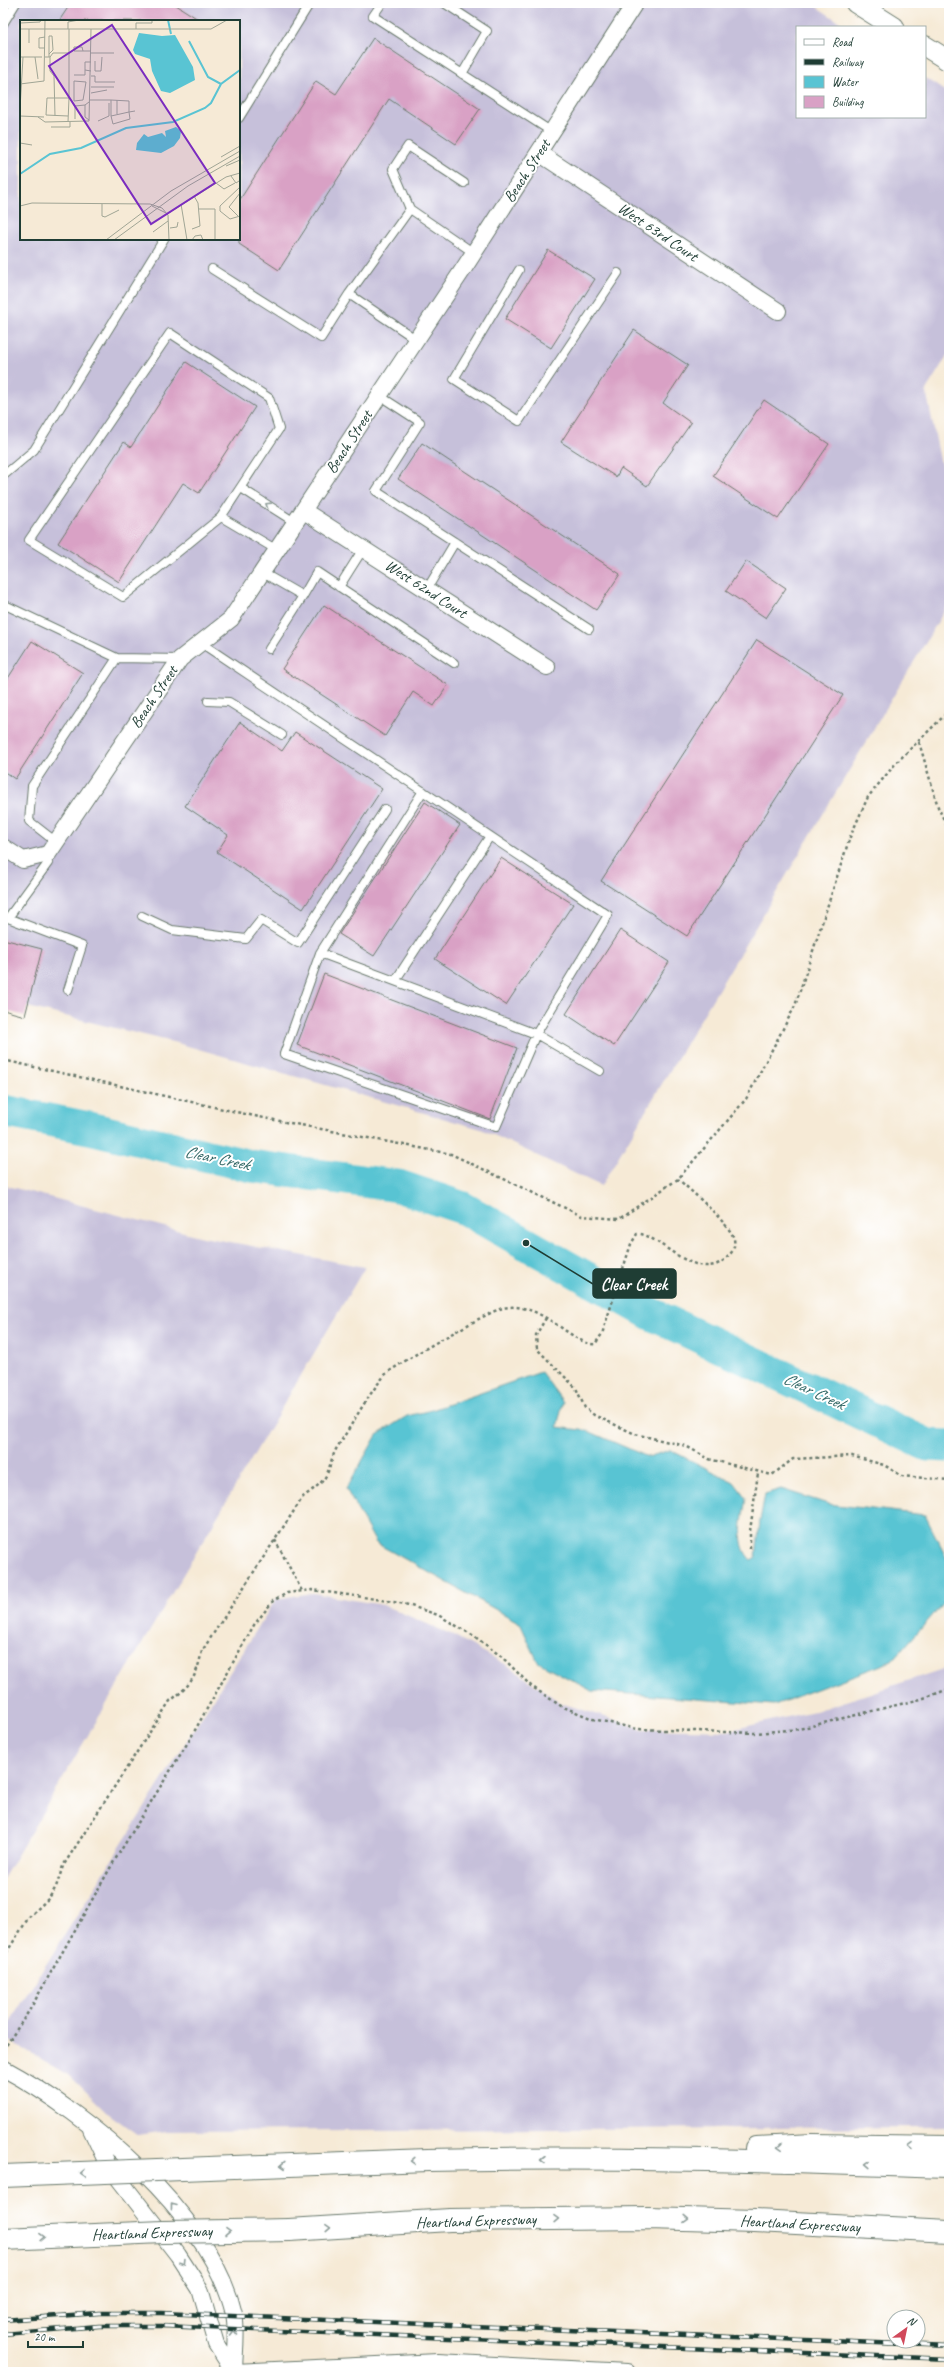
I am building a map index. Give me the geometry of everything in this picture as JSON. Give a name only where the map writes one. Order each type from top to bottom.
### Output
[{"type":"highway","points":[[582,2160],[655,2153],[812,2146],[949,2147]]},
{"type":"highway","points":[[3,2176],[429,2160],[724,2160],[949,2167]]},
{"type":"highway","name":"Heartland Expressway","points":[[3,2239],[163,2232],[289,2230],[450,2220],[648,2218],[755,2221],[949,2231]]},
{"type":"highway","points":[[755,2221],[949,2246]]},
{"type":"street","name":"Beach Street","points":[[43,860],[180,658],[231,620],[474,253],[635,3]]},
{"type":"street","points":[[856,3],[892,26]]},
{"type":"street","points":[[926,47],[949,61]]},
{"type":"street","name":"West 63rd Court","points":[[539,153],[778,311]]},
{"type":"street","name":"West 62nd Court","points":[[300,517],[363,549],[547,667]]},
{"type":"street","points":[[3,847],[23,860],[43,860]]},
{"type":"street","points":[[3,2068],[53,2098],[126,2154],[168,2200],[208,2251],[222,2280],[234,2316],[234,2372]]},
{"type":"street","points":[[90,2126],[108,2165],[178,2255],[200,2289],[216,2344],[234,2372]]},
{"type":"street","points":[[234,2372],[449,2367],[626,2372]]},
{"type":"lane","points":[[3,24],[16,3]]},
{"type":"lane","points":[[382,3],[373,16],[552,132]]},
{"type":"lane","points":[[444,3],[486,31],[462,74]]},
{"type":"lane","points":[[240,116],[308,4]]},
{"type":"lane","points":[[464,183],[408,146],[393,169],[410,209],[474,253]]},
{"type":"lane","points":[[212,269],[321,338],[349,294],[410,209]]},
{"type":"lane","points":[[3,476],[34,450],[163,240]]},
{"type":"lane","points":[[519,270],[454,379],[519,421],[618,274]]},
{"type":"lane","points":[[349,294],[417,340]]},
{"type":"lane","points":[[170,333],[269,398],[279,429],[222,517],[123,597],[29,540],[170,333]]},
{"type":"lane","points":[[380,396],[420,422],[376,491],[589,628]]},
{"type":"lane","points":[[241,488],[300,517]]},
{"type":"lane","points":[[222,517],[277,550]]},
{"type":"lane","points":[[427,589],[456,542]]},
{"type":"lane","points":[[339,587],[363,549]]},
{"type":"lane","points":[[269,649],[317,572],[454,663]]},
{"type":"lane","points":[[263,573],[303,596]]},
{"type":"lane","points":[[3,604],[117,658],[180,658]]},
{"type":"lane","points":[[201,643],[423,791],[608,915],[536,1034],[496,1127],[284,1054],[320,953],[423,791]]},
{"type":"lane","points":[[56,842],[29,822],[32,786],[117,658]]},
{"type":"lane","points":[[208,701],[229,702],[282,735]]},
{"type":"lane","points":[[142,916],[172,930],[246,939],[261,920],[298,944],[385,809]]},
{"type":"lane","points":[[395,981],[490,836]]},
{"type":"lane","points":[[43,860],[6,918],[82,946],[68,990]]},
{"type":"lane","points":[[320,953],[536,1034],[600,1071]]},
{"type":"path","points":[[918,742],[938,807],[949,830]]},
{"type":"path","points":[[3,1958],[29,1917],[49,1898],[56,1887],[63,1866],[170,1701],[189,1686],[194,1678],[202,1651],[303,1497],[319,1485],[327,1474],[333,1453],[385,1374],[408,1359],[502,1308],[527,1309],[546,1318],[589,1345],[595,1344],[602,1334],[631,1244],[637,1234],[642,1233],[669,1252],[696,1264],[711,1265],[723,1261],[732,1253],[735,1246],[734,1239],[729,1230],[678,1179]]},
{"type":"path","points":[[546,1318],[536,1335],[537,1349],[576,1388],[585,1408],[594,1415],[635,1434],[686,1446],[709,1459],[772,1475],[793,1459],[852,1456],[884,1465],[902,1476],[949,1480]]},
{"type":"path","points":[[750,1549],[750,1531],[758,1472]]},
{"type":"path","points":[[275,1540],[302,1592]]},
{"type":"path","points":[[3,2050],[29,2011],[113,1863],[190,1739],[254,1625],[273,1601],[287,1593],[312,1590],[405,1604],[438,1615],[474,1636],[502,1657],[531,1686],[561,1706],[593,1719],[637,1729],[756,1733],[799,1729],[921,1699],[949,1690]]},
{"type":"shaded area","points":[[3,3],[811,3],[846,26],[796,26],[796,118],[926,118],[926,79],[949,94],[949,353],[926,390],[949,504],[949,603],[601,1186],[481,1129],[177,1043],[3,1001]]},
{"type":"shaded area","points":[[3,1185],[203,1237],[365,1267],[3,1879]]},
{"type":"shaded area","points":[[312,1593],[383,1605],[453,1635],[507,1665],[561,1703],[643,1729],[726,1731],[819,1710],[949,1667],[949,2127],[167,2131],[138,2135],[109,2114],[69,2075],[3,2037],[3,2033],[276,1599]]},
{"type":"water","points":[[541,1372],[563,1402],[557,1427],[588,1431],[648,1457],[670,1450],[734,1482],[746,1498],[741,1531],[743,1547],[751,1560],[756,1557],[765,1494],[781,1489],[828,1504],[925,1515],[949,1563],[949,1597],[892,1661],[774,1705],[592,1691],[538,1662],[520,1623],[376,1543],[346,1489],[377,1435],[407,1416],[432,1410]]},
{"type":"building","points":[[71,3],[173,3],[199,20],[60,20]]},
{"type":"building","points":[[373,38],[480,109],[456,144],[389,99],[279,270],[239,244],[240,199],[316,81],[336,94]]},
{"type":"building","points":[[548,250],[595,279],[551,348],[505,319]]},
{"type":"building","points":[[634,330],[688,365],[663,403],[691,423],[647,486],[621,468],[616,477],[561,442]]},
{"type":"building","points":[[186,362],[255,407],[199,493],[183,483],[119,582],[58,543],[124,442],[131,447]]},
{"type":"building","points":[[764,400],[829,444],[778,519],[713,476]]},
{"type":"building","points":[[422,443],[620,574],[596,610],[398,479]]},
{"type":"building","points":[[746,561],[786,588],[766,618],[726,591]]},
{"type":"building","points":[[324,605],[448,685],[434,706],[413,692],[385,736],[282,669]]},
{"type":"building","points":[[757,640],[843,695],[687,936],[601,881]]},
{"type":"building","points":[[32,641],[83,673],[15,779],[3,771],[3,686]]},
{"type":"building","points":[[240,722],[282,751],[295,732],[382,789],[303,909],[217,852],[228,835],[185,806]]},
{"type":"building","points":[[425,802],[460,825],[374,956],[339,934]]},
{"type":"building","points":[[501,858],[573,904],[506,1005],[435,959]]},
{"type":"building","points":[[620,930],[669,962],[614,1046],[566,1014]]},
{"type":"building","points":[[3,939],[42,949],[25,1016],[3,1010]]},
{"type":"building","points":[[324,974],[517,1048],[490,1119],[297,1045]]},
{"type":"waterway","name":"Clear Creek","points":[[3,1111],[89,1128],[251,1166],[398,1186],[463,1208],[649,1313],[928,1445],[949,1446]]},
{"type":"railway","points":[[3,2320],[99,2313],[161,2313],[949,2346]]},
{"type":"railway","points":[[3,2334],[99,2326],[162,2326],[949,2359]]},
{"type":"place","name":"Clear Creek","points":[[526,1243]]}]
